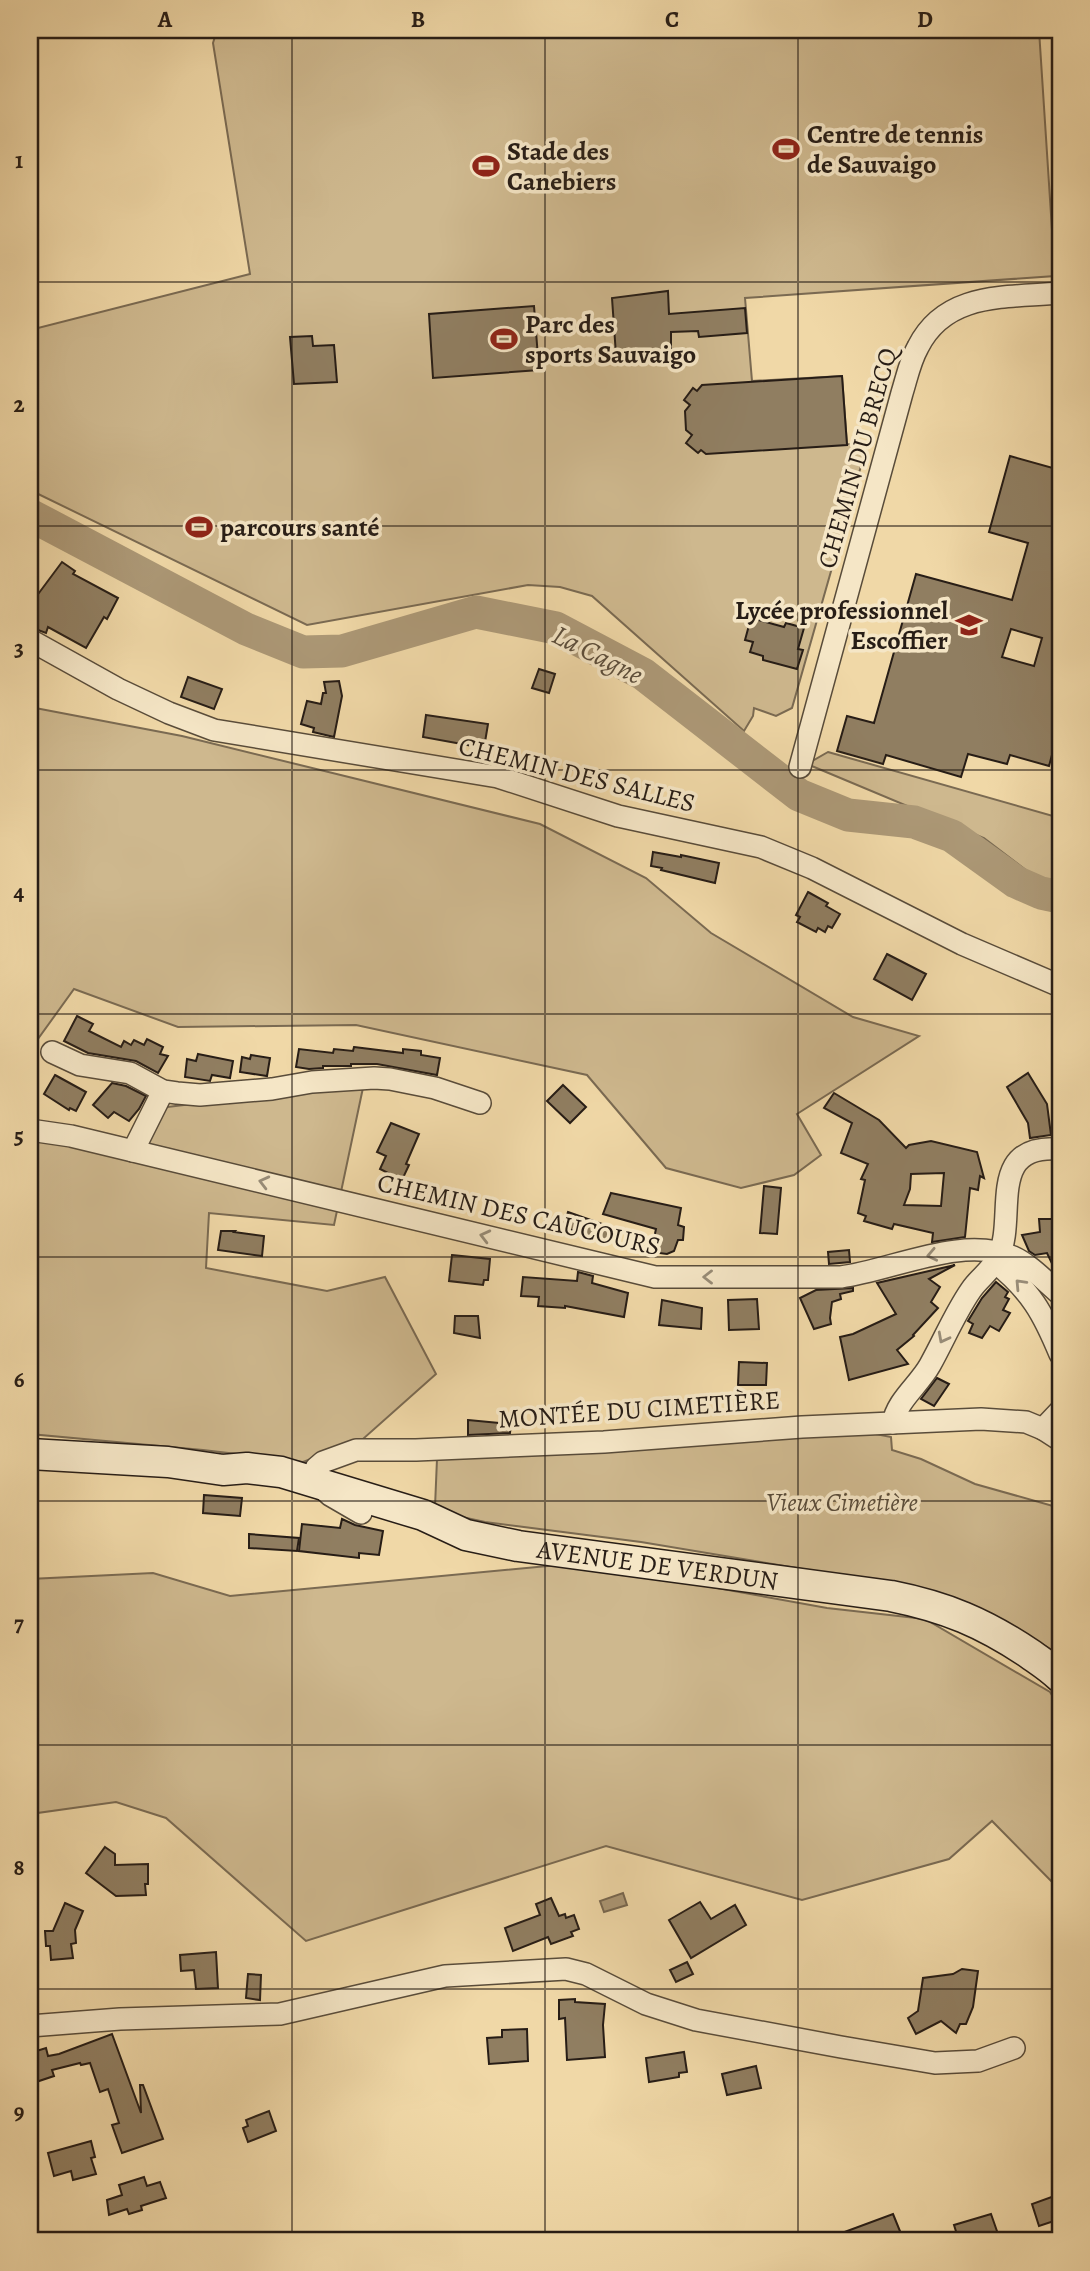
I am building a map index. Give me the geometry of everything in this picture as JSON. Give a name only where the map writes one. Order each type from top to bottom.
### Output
[{"type":"main road","points":[[30,1454],[168,1462],[241,1474],[361,1513],[423,1529],[466,1535]]},
{"type":"main road","name":"AVENUE DE VERDUN","points":[[241,1474],[281,1472],[423,1515],[466,1535],[518,1546],[891,1596],[923,1603],[984,1626],[1060,1676]]},
{"type":"street","name":"CHEMIN DU BRECQ","points":[[800,767],[912,360],[919,344],[943,316],[962,305],[978,300],[1060,293]]},
{"type":"street","name":"CHEMIN DES SALLES","points":[[30,640],[118,689],[214,730],[498,777],[618,816],[761,847],[812,868],[962,944],[1060,986]]},
{"type":"street","points":[[52,1052],[80,1065],[130,1073],[163,1091],[200,1095],[374,1078],[435,1088],[480,1103]]},
{"type":"street","points":[[133,1151],[163,1091]]},
{"type":"street","name":"CHEMIN DES CAUCOURS","points":[[30,1130],[71,1136],[655,1277],[841,1277],[939,1253],[991,1251],[998,1257]]},
{"type":"street","points":[[893,1423],[898,1409],[928,1368],[972,1289],[998,1257],[1005,1238],[1006,1188],[1016,1165],[1024,1157],[1040,1150],[1060,1149]]},
{"type":"street","points":[[998,1257],[1016,1258],[1060,1294]]},
{"type":"street","points":[[998,1257],[1033,1298],[1060,1354]]},
{"type":"street","points":[[1052,1434],[1060,1412]]},
{"type":"street","name":"MONTÉE DU CIMETIÈRE","points":[[321,1484],[335,1479],[364,1456],[388,1450],[604,1441],[802,1427],[981,1419],[1026,1422],[1052,1434]]},
{"type":"street","points":[[321,1484],[330,1495],[361,1513]]},
{"type":"street","points":[[30,2026],[120,2019],[280,2014],[445,1976],[566,1969],[586,1974],[646,2004],[696,2020],[841,2047],[936,2063],[978,2061],[1014,2048]]},
{"type":"green space","name":"Parc des sports Sauvaigo","points":[[217,30],[1039,30],[1055,276],[745,298],[752,381],[842,376],[847,444],[867,445],[792,708],[776,716],[754,708],[753,716],[744,731],[592,596],[560,587],[528,585],[307,625],[30,490],[30,330],[250,274],[213,43]]},
{"type":"green space","points":[[30,707],[182,736],[540,824],[646,878],[711,933],[853,1017],[919,1036],[797,1114],[821,1155],[794,1175],[741,1188],[666,1168],[587,1075],[356,1025],[178,1027],[74,989],[30,1050]]},
{"type":"green space","points":[[828,752],[1060,818],[1060,896],[984,838],[807,764]]},
{"type":"green space","points":[[364,1083],[334,1225],[209,1213],[206,1268],[327,1291],[385,1277],[436,1374],[363,1439],[303,1462],[30,1434],[30,1138],[125,1150],[151,1109]]},
{"type":"green space","name":"Vieux Cimetière","points":[[855,1430],[891,1437],[892,1450],[921,1459],[975,1484],[1060,1508],[1060,1655],[1013,1626],[839,1575],[641,1542],[485,1522],[435,1507],[437,1459]]},
{"type":"green space","points":[[579,1563],[827,1608],[925,1619],[1050,1692],[1060,1708],[1060,1890],[992,1821],[949,1859],[802,1900],[606,1846],[306,1941],[166,1818],[116,1802],[30,1814],[30,1579],[153,1573],[230,1596]]},
{"type":"shaded area","points":[[623,1893],[627,1905],[604,1912],[600,1901]]},
{"type":"building","points":[[668,291],[669,314],[745,308],[747,333],[699,337],[698,331],[671,332],[671,349],[616,355],[612,298]]},
{"type":"building","points":[[534,306],[539,370],[433,378],[429,314]]},
{"type":"building","points":[[312,336],[313,346],[334,345],[337,382],[294,384],[290,337]]},
{"type":"building","points":[[842,376],[847,445],[706,454],[701,450],[698,453],[686,443],[692,435],[686,430],[685,411],[690,405],[684,400],[693,388],[697,391],[702,385]]},
{"type":"building","points":[[1010,456],[1060,470],[1060,725],[1049,766],[1010,755],[1007,764],[968,754],[961,777],[886,755],[883,764],[837,751],[847,716],[874,723],[916,574],[1012,600],[1028,543],[989,532]],"holes":[[[1011,629],[1042,638],[1034,666],[1002,657]]]},
{"type":"building","points":[[62,562],[75,571],[73,574],[118,598],[86,648],[48,627],[46,633],[30,627],[30,605]]},
{"type":"building","points":[[751,618],[784,627],[786,623],[804,628],[798,649],[803,650],[797,669],[763,660],[763,656],[750,652],[753,642],[745,640]]},
{"type":"building","points":[[539,669],[555,674],[549,693],[532,688]]},
{"type":"building","points":[[188,677],[222,689],[214,709],[181,697]]},
{"type":"building","points":[[339,681],[342,696],[334,737],[313,732],[314,728],[301,724],[307,701],[321,704],[323,693],[326,693],[324,682]]},
{"type":"building","points":[[426,715],[488,724],[484,748],[423,737]]},
{"type":"building","points":[[653,852],[719,863],[715,883],[651,866]]},
{"type":"building","points":[[808,892],[828,903],[826,906],[840,914],[832,928],[828,926],[825,932],[818,928],[816,932],[797,922],[800,917],[796,915]]},
{"type":"building","points":[[887,954],[926,974],[912,1000],[874,979]]},
{"type":"building","points":[[77,1016],[93,1024],[89,1031],[121,1047],[124,1041],[131,1045],[134,1040],[144,1045],[147,1039],[163,1047],[160,1054],[168,1056],[158,1073],[136,1061],[88,1053],[64,1041]]},
{"type":"building","points":[[354,1047],[403,1053],[403,1049],[421,1051],[421,1055],[440,1058],[437,1075],[377,1064],[309,1069],[296,1067],[299,1049],[333,1053],[334,1049],[353,1051]]},
{"type":"building","points":[[198,1054],[233,1061],[230,1078],[212,1075],[210,1081],[185,1077],[187,1059],[196,1061]]},
{"type":"building","points":[[251,1055],[270,1058],[267,1076],[240,1072],[242,1057],[250,1059]]},
{"type":"building","points":[[1028,1073],[1047,1104],[1051,1135],[1030,1138],[1028,1123],[1007,1087]]},
{"type":"building","points":[[55,1075],[86,1092],[76,1111],[70,1108],[69,1110],[44,1094]]},
{"type":"building","points":[[112,1083],[126,1086],[146,1096],[129,1121],[114,1112],[108,1118],[93,1105]]},
{"type":"building","points":[[563,1085],[586,1107],[570,1123],[547,1101]]},
{"type":"building","points":[[834,1093],[879,1120],[906,1148],[931,1141],[977,1152],[984,1178],[980,1176],[978,1190],[970,1188],[965,1237],[932,1242],[933,1233],[894,1224],[892,1229],[864,1221],[866,1216],[858,1213],[865,1180],[861,1179],[868,1164],[841,1153],[852,1123],[824,1108]],"holes":[[[944,1173],[941,1206],[904,1205],[910,1189],[911,1174]]]},
{"type":"building","points":[[391,1123],[419,1134],[402,1180],[380,1169],[386,1156],[377,1152]]},
{"type":"building","points":[[764,1186],[781,1188],[777,1234],[760,1233]]},
{"type":"building","points":[[611,1193],[681,1208],[678,1225],[684,1227],[683,1240],[678,1240],[674,1251],[667,1254],[651,1252],[656,1229],[603,1214]]},
{"type":"building","points":[[568,1212],[611,1227],[606,1242],[563,1227]]},
{"type":"building","points":[[1039,1219],[1060,1219],[1057,1274],[1047,1253],[1035,1255],[1029,1251],[1022,1235],[1040,1232]]},
{"type":"building","points":[[221,1231],[264,1236],[262,1256],[218,1250]]},
{"type":"building","points":[[849,1250],[850,1262],[829,1264],[828,1252]]},
{"type":"building","points":[[452,1255],[490,1259],[488,1280],[484,1280],[483,1285],[449,1281]]},
{"type":"building","points":[[955,1265],[929,1279],[940,1287],[931,1302],[938,1308],[914,1336],[897,1350],[908,1364],[849,1380],[840,1337],[853,1334],[896,1314],[877,1283]]},
{"type":"building","points":[[578,1272],[593,1276],[592,1283],[628,1293],[624,1317],[565,1306],[538,1306],[539,1297],[521,1296],[523,1277],[577,1281]]},
{"type":"building","points":[[996,1282],[1008,1292],[1005,1297],[1009,1299],[1003,1310],[1010,1313],[999,1331],[990,1326],[982,1338],[969,1333],[973,1324],[968,1321]]},
{"type":"building","points":[[853,1288],[853,1291],[840,1294],[841,1299],[832,1302],[831,1324],[814,1329],[800,1298],[816,1290]]},
{"type":"building","points":[[757,1299],[759,1329],[729,1330],[728,1300]]},
{"type":"building","points":[[662,1300],[702,1308],[701,1329],[659,1325]]},
{"type":"building","points":[[455,1316],[478,1316],[480,1338],[454,1333]]},
{"type":"building","points":[[739,1362],[767,1363],[766,1385],[738,1385]]},
{"type":"building","points":[[937,1378],[949,1384],[934,1406],[921,1399]]},
{"type":"building","points":[[468,1420],[511,1424],[510,1433],[468,1435]]},
{"type":"building","points":[[204,1495],[242,1498],[240,1516],[203,1513]]},
{"type":"building","points":[[342,1519],[355,1525],[383,1531],[379,1555],[359,1553],[359,1558],[299,1551],[302,1524],[340,1528]]},
{"type":"building","points":[[249,1534],[299,1538],[297,1551],[249,1548]]},
{"type":"building","points":[[105,1847],[115,1854],[115,1865],[148,1864],[146,1895],[116,1896],[86,1873]]},
{"type":"building","points":[[551,1898],[559,1916],[565,1914],[566,1918],[574,1915],[579,1929],[571,1932],[573,1936],[551,1944],[548,1937],[513,1951],[505,1928],[540,1915],[536,1904]]},
{"type":"building","points":[[700,1902],[711,1919],[735,1905],[746,1925],[691,1958],[669,1920]]},
{"type":"building","points":[[65,1903],[83,1911],[75,1930],[76,1943],[71,1944],[73,1958],[51,1960],[45,1931],[53,1931]]},
{"type":"building","points":[[216,1952],[218,1988],[196,1989],[194,1970],[181,1971],[180,1955]]},
{"type":"building","points":[[687,1962],[693,1974],[676,1982],[670,1970]]},
{"type":"building","points":[[962,1969],[978,1971],[973,2007],[966,2024],[960,2024],[956,2033],[941,2021],[916,2034],[908,2018],[918,2011],[923,1978],[953,1974]]},
{"type":"building","points":[[248,1974],[261,1975],[260,2000],[246,1998]]},
{"type":"building","points":[[575,1999],[575,2002],[605,2004],[605,2057],[567,2060],[565,2018],[559,2019],[559,2000]]},
{"type":"building","points":[[527,2029],[528,2061],[489,2064],[487,2038],[502,2037],[502,2030]]},
{"type":"building","points":[[112,2034],[141,2113],[140,2085],[143,2085],[163,2139],[122,2153],[112,2125],[119,2123],[108,2089],[100,2092],[90,2063],[52,2070],[54,2076],[30,2084],[30,2053],[46,2048],[48,2056],[59,2054]]},
{"type":"building","points":[[684,2052],[687,2072],[679,2073],[679,2077],[649,2082],[646,2058]]},
{"type":"building","points":[[756,2066],[761,2088],[727,2095],[722,2074]]},
{"type":"building","points":[[269,2111],[276,2131],[248,2142],[243,2128],[248,2126],[246,2120]]},
{"type":"building","points":[[91,2141],[95,2157],[91,2158],[96,2174],[73,2180],[71,2171],[54,2176],[48,2153]]},
{"type":"building","points":[[144,2177],[147,2186],[160,2182],[166,2198],[141,2206],[142,2210],[129,2214],[127,2209],[109,2215],[107,2200],[122,2195],[119,2185]]},
{"type":"building","points":[[1060,2194],[1060,2219],[1039,2226],[1032,2204]]},
{"type":"building","points":[[893,2214],[904,2241],[823,2240]]},
{"type":"building","points":[[991,2214],[998,2234],[977,2240],[959,2241],[954,2225]]},
{"type":"waterway","name":"La Cagne","points":[[30,515],[246,629],[303,652],[342,651],[476,612],[556,628],[643,674],[799,795],[848,815],[914,822],[952,836],[1016,882],[1041,893],[1060,897]]},
{"type":"place","name":"Centre de tennis de Sauvaigo","points":[[786,149]]},
{"type":"place","name":"Stade des Canebiers","points":[[486,166]]},
{"type":"place","name":"Parc des sports Sauvaigo","points":[[504,339]]},
{"type":"place","name":"parcours santé","points":[[199,527]]},
{"type":"place","name":"Lycée professionnel Escoffier","points":[[969,625]]}]
